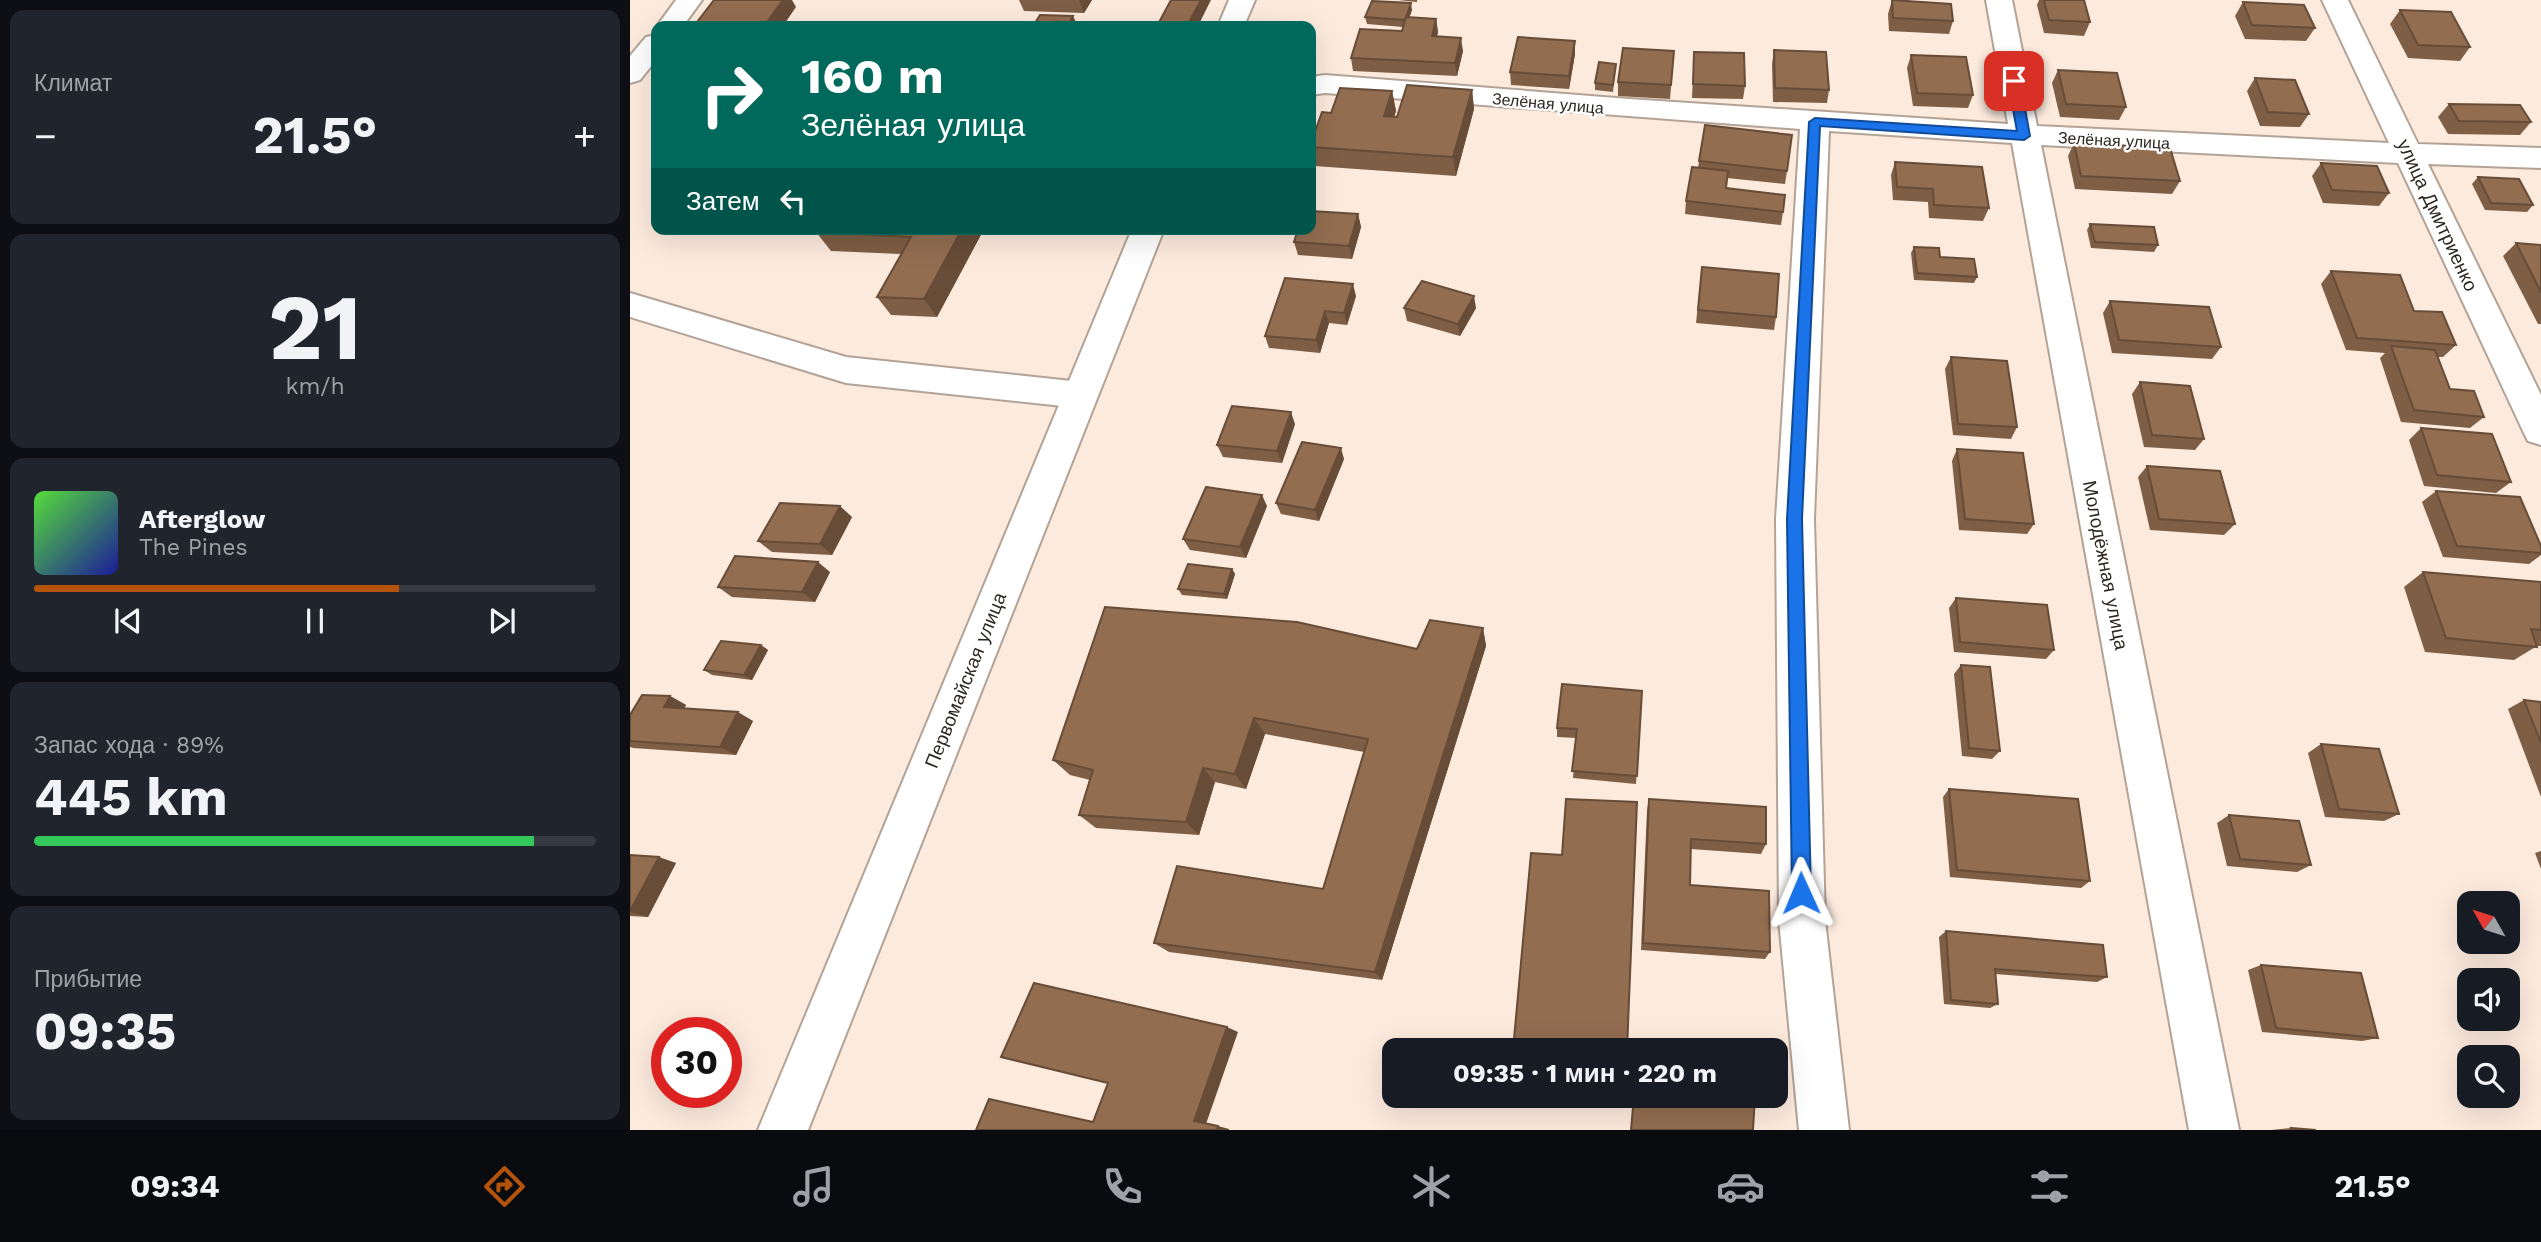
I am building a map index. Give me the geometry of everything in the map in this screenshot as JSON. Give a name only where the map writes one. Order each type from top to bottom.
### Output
[{"type":"street","points":[[1233,21],[1242,0]]},
{"type":"street","name":"Молодёжная улица","points":[[1999,0],[2214,1130]]},
{"type":"street","name":"улица Дмитриенко","points":[[2335,0],[2541,431]]},
{"type":"street","points":[[630,74],[651,49]]},
{"type":"street","name":"Зелёная улица","points":[[1316,85],[2024,136],[2541,158]]},
{"type":"street","points":[[1815,122],[1795,519],[1802,920],[1824,1130]]},
{"type":"street","name":"Первомайская улица","points":[[783,1130],[1146,235]]},
{"type":"street","points":[[630,305],[846,370],[1081,395]]},
{"type":"building","points":[[714,0],[783,0],[768,21],[698,21]]},
{"type":"building","points":[[1171,0],[1201,0],[1190,21],[1160,21]]},
{"type":"building","points":[[1892,0],[1951,4],[1953,21],[1893,18]]},
{"type":"building","points":[[2044,0],[2084,0],[2090,22],[2049,20]]},
{"type":"building","points":[[1372,1],[1411,3],[1405,20],[1365,17]]},
{"type":"building","points":[[2243,2],[2304,5],[2315,28],[2252,25]]},
{"type":"building","points":[[2400,10],[2451,12],[2470,47],[2418,45]]},
{"type":"building","points":[[1040,15],[1073,16],[1070,21],[1036,21]]},
{"type":"building","points":[[1406,17],[1436,19],[1432,36],[1461,38],[1455,63],[1351,58],[1360,29],[1402,31]]},
{"type":"building","points":[[1518,37],[1575,41],[1569,76],[1510,72]]},
{"type":"building","points":[[1623,48],[1674,51],[1671,85],[1618,82]]},
{"type":"building","points":[[1774,50],[1826,52],[1829,90],[1775,88]]},
{"type":"building","points":[[1694,52],[1744,53],[1745,86],[1693,84]]},
{"type":"building","points":[[1911,55],[1966,57],[1973,95],[1917,93]]},
{"type":"building","points":[[1599,62],[1616,64],[1613,85],[1595,83]]},
{"type":"building","points":[[2058,70],[2117,73],[2126,107],[2066,104]]},
{"type":"building","points":[[2255,78],[2295,80],[2309,114],[2268,112]]},
{"type":"building","points":[[1407,85],[1472,90],[1453,157],[1316,147],[1316,129],[1322,112],[1331,113],[1340,88],[1392,91],[1384,116],[1397,117]]},
{"type":"building","points":[[2449,104],[2520,105],[2531,122],[2459,121]]},
{"type":"building","points":[[1705,125],[1792,135],[1787,171],[1699,161]]},
{"type":"building","points":[[2074,143],[2170,148],[2180,181],[2081,176]]},
{"type":"building","points":[[1895,162],[1982,167],[1989,208],[1934,205],[1933,189],[1897,187]]},
{"type":"building","points":[[2321,163],[2377,166],[2389,193],[2332,190]]},
{"type":"building","points":[[1692,167],[1728,171],[1726,188],[1785,195],[1783,212],[1686,201]]},
{"type":"building","points":[[2478,177],[2519,179],[2533,205],[2491,203]]},
{"type":"building","points":[[1316,211],[1358,214],[1349,246],[1294,242],[1296,235],[1316,235]]},
{"type":"building","points":[[2090,224],[2154,227],[2158,245],[2095,242]]},
{"type":"building","points":[[873,235],[959,235],[924,299],[877,297],[911,237]]},
{"type":"building","points":[[2516,243],[2541,245],[2541,292]]},
{"type":"building","points":[[1914,247],[1939,248],[1940,257],[1974,259],[1977,277],[1917,273]]},
{"type":"building","points":[[1702,267],[1779,274],[1776,317],[1698,310]]},
{"type":"building","points":[[2331,271],[2400,275],[2414,311],[2442,312],[2456,345],[2357,338]]},
{"type":"building","points":[[1285,278],[1353,284],[1344,313],[1325,311],[1316,340],[1265,336]]},
{"type":"building","points":[[1422,281],[1474,296],[1458,324],[1404,308]]},
{"type":"building","points":[[2110,301],[2209,307],[2221,347],[2119,340]]},
{"type":"building","points":[[2391,346],[2435,350],[2450,389],[2474,391],[2484,417],[2414,410]]},
{"type":"building","points":[[1951,357],[2007,361],[2017,427],[1958,424]]},
{"type":"building","points":[[2140,382],[2190,386],[2204,439],[2152,435]]},
{"type":"building","points":[[1232,406],[1291,412],[1277,451],[1217,445]]},
{"type":"building","points":[[2421,428],[2492,434],[2511,482],[2437,475]]},
{"type":"building","points":[[1302,442],[1341,448],[1315,510],[1276,503]]},
{"type":"building","points":[[1957,449],[2023,453],[2034,524],[1965,519]]},
{"type":"building","points":[[2147,466],[2220,471],[2235,524],[2159,519]]},
{"type":"building","points":[[1206,487],[1262,495],[1240,547],[1183,539]]},
{"type":"building","points":[[2436,491],[2520,497],[2541,546],[2541,553],[2457,546]]},
{"type":"building","points":[[780,503],[840,506],[820,544],[758,541]]},
{"type":"building","points":[[735,556],[818,562],[802,592],[718,587]]},
{"type":"building","points":[[1188,564],[1232,569],[1224,594],[1178,589]]},
{"type":"building","points":[[2423,572],[2541,582],[2541,630],[2531,629],[2537,647],[2446,638]]},
{"type":"building","points":[[1956,598],[2047,605],[2054,650],[1960,642]]},
{"type":"building","points":[[1105,607],[1297,622],[1417,649],[1430,620],[1483,628],[1375,972],[1154,943],[1177,866],[1323,889],[1368,739],[1254,718],[1235,774],[1203,768],[1186,822],[1079,815],[1093,770],[1053,760]]},
{"type":"building","points":[[721,641],[761,645],[744,675],[704,670]]},
{"type":"building","points":[[1961,665],[1990,667],[2000,751],[1969,748]]},
{"type":"building","points":[[1562,684],[1642,691],[1637,776],[1572,771],[1577,729],[1557,728]]},
{"type":"building","points":[[642,695],[670,696],[664,707],[738,712],[720,747],[630,741],[630,715]]},
{"type":"building","points":[[2524,700],[2541,702],[2541,743]]},
{"type":"building","points":[[2321,744],[2379,749],[2399,814],[2339,809]]},
{"type":"building","points":[[1949,789],[2078,799],[2090,881],[1957,870]]},
{"type":"building","points":[[1566,799],[1637,802],[1627,1038],[1514,1038],[1531,853],[1562,855]]},
{"type":"building","points":[[1649,799],[1766,807],[1766,844],[1691,839],[1690,885],[1769,891],[1770,952],[1643,943]]},
{"type":"building","points":[[2229,815],[2299,821],[2311,865],[2240,859]]},
{"type":"building","points":[[630,855],[659,857],[630,911]]},
{"type":"building","points":[[1946,931],[2103,945],[2107,977],[1995,969],[1998,1004],[1951,1000]]},
{"type":"building","points":[[2261,965],[2361,973],[2378,1038],[2276,1028]]},
{"type":"building","points":[[1034,983],[1227,1027],[1194,1121],[1218,1126],[1217,1130],[976,1130],[989,1099],[1093,1122],[1108,1083],[1001,1057]]},
{"type":"building","points":[[1633,1108],[1754,1108],[1753,1130],[1631,1130]]},
{"type":"route","points":[[1801,893],[1795,519],[1815,122],[2024,136],[2014,81]]}]
